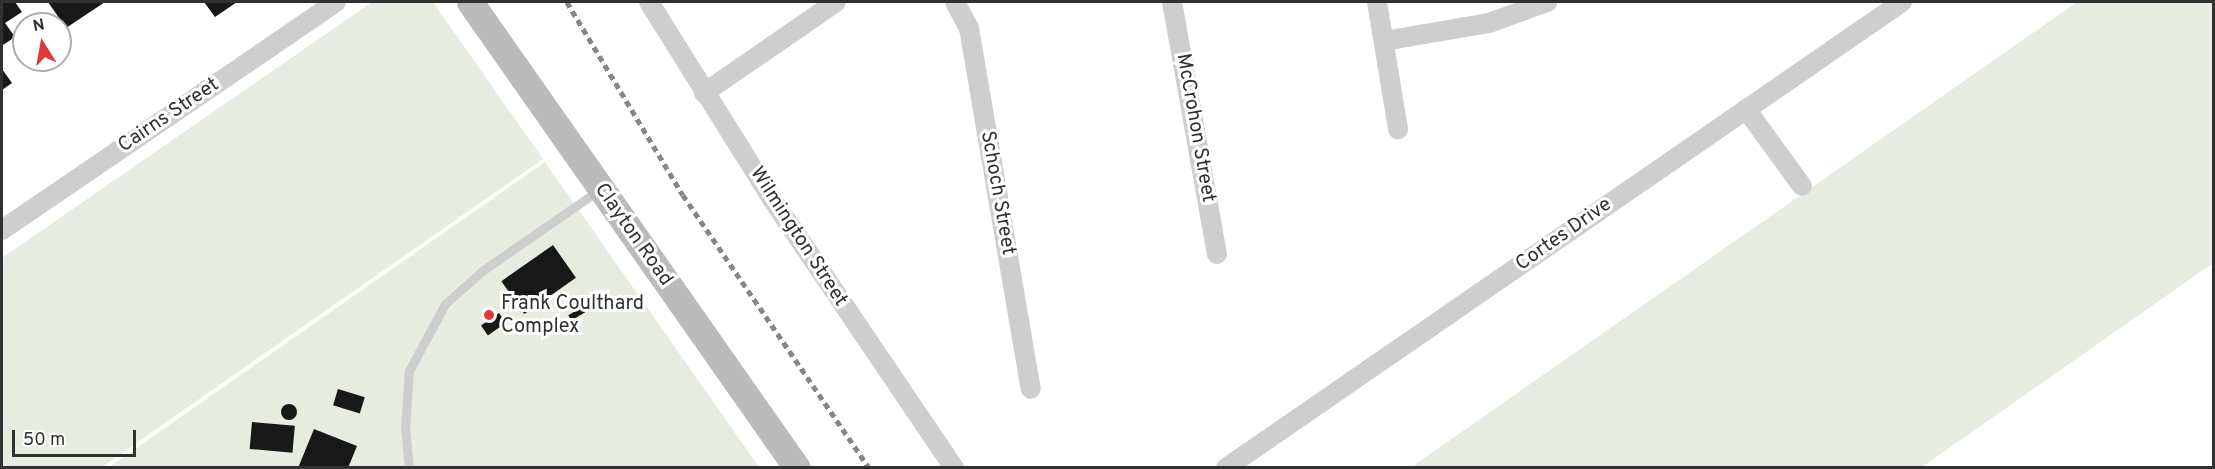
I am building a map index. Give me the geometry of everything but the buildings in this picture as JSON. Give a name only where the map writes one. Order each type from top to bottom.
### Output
[{"type":"street","name":"Cairns Street","points":[[2,230],[336,2]]},
{"type":"street","name":"Clayton Road","points":[[470,2],[797,468]]},
{"type":"street","name":"Wilmington Street","points":[[649,2],[704,93],[852,320],[954,468]]},
{"type":"street","points":[[704,93],[836,2]]},
{"type":"street","name":"Schoch Street","points":[[955,2],[969,28],[1031,389]]},
{"type":"street","name":"McCrohon Street","points":[[1172,2],[1217,254]]},
{"type":"street","points":[[1377,2],[1398,129]]},
{"type":"street","points":[[1384,41],[1489,23],[1547,2]]},
{"type":"street","name":"Cortes Drive","points":[[1226,468],[1902,2]]},
{"type":"street","points":[[1746,109],[1802,186]]},
{"type":"lane","points":[[409,468],[405,428],[409,371],[446,304],[482,271],[600,188]]},
{"type":"shaded area","points":[[372,2],[433,2],[543,159],[102,467],[2,467],[2,258]]},
{"type":"shaded area","points":[[2077,2],[2213,2],[2213,263],[1922,467],[1410,468]]},
{"type":"shaded area","name":"Frank Coulthard Complex","points":[[545,162],[759,467],[108,468]]},
{"type":"railway","points":[[567,2],[683,195],[869,468]]},
{"type":"place","name":"Frank Coulthard Complex","points":[[489,315]]}]
